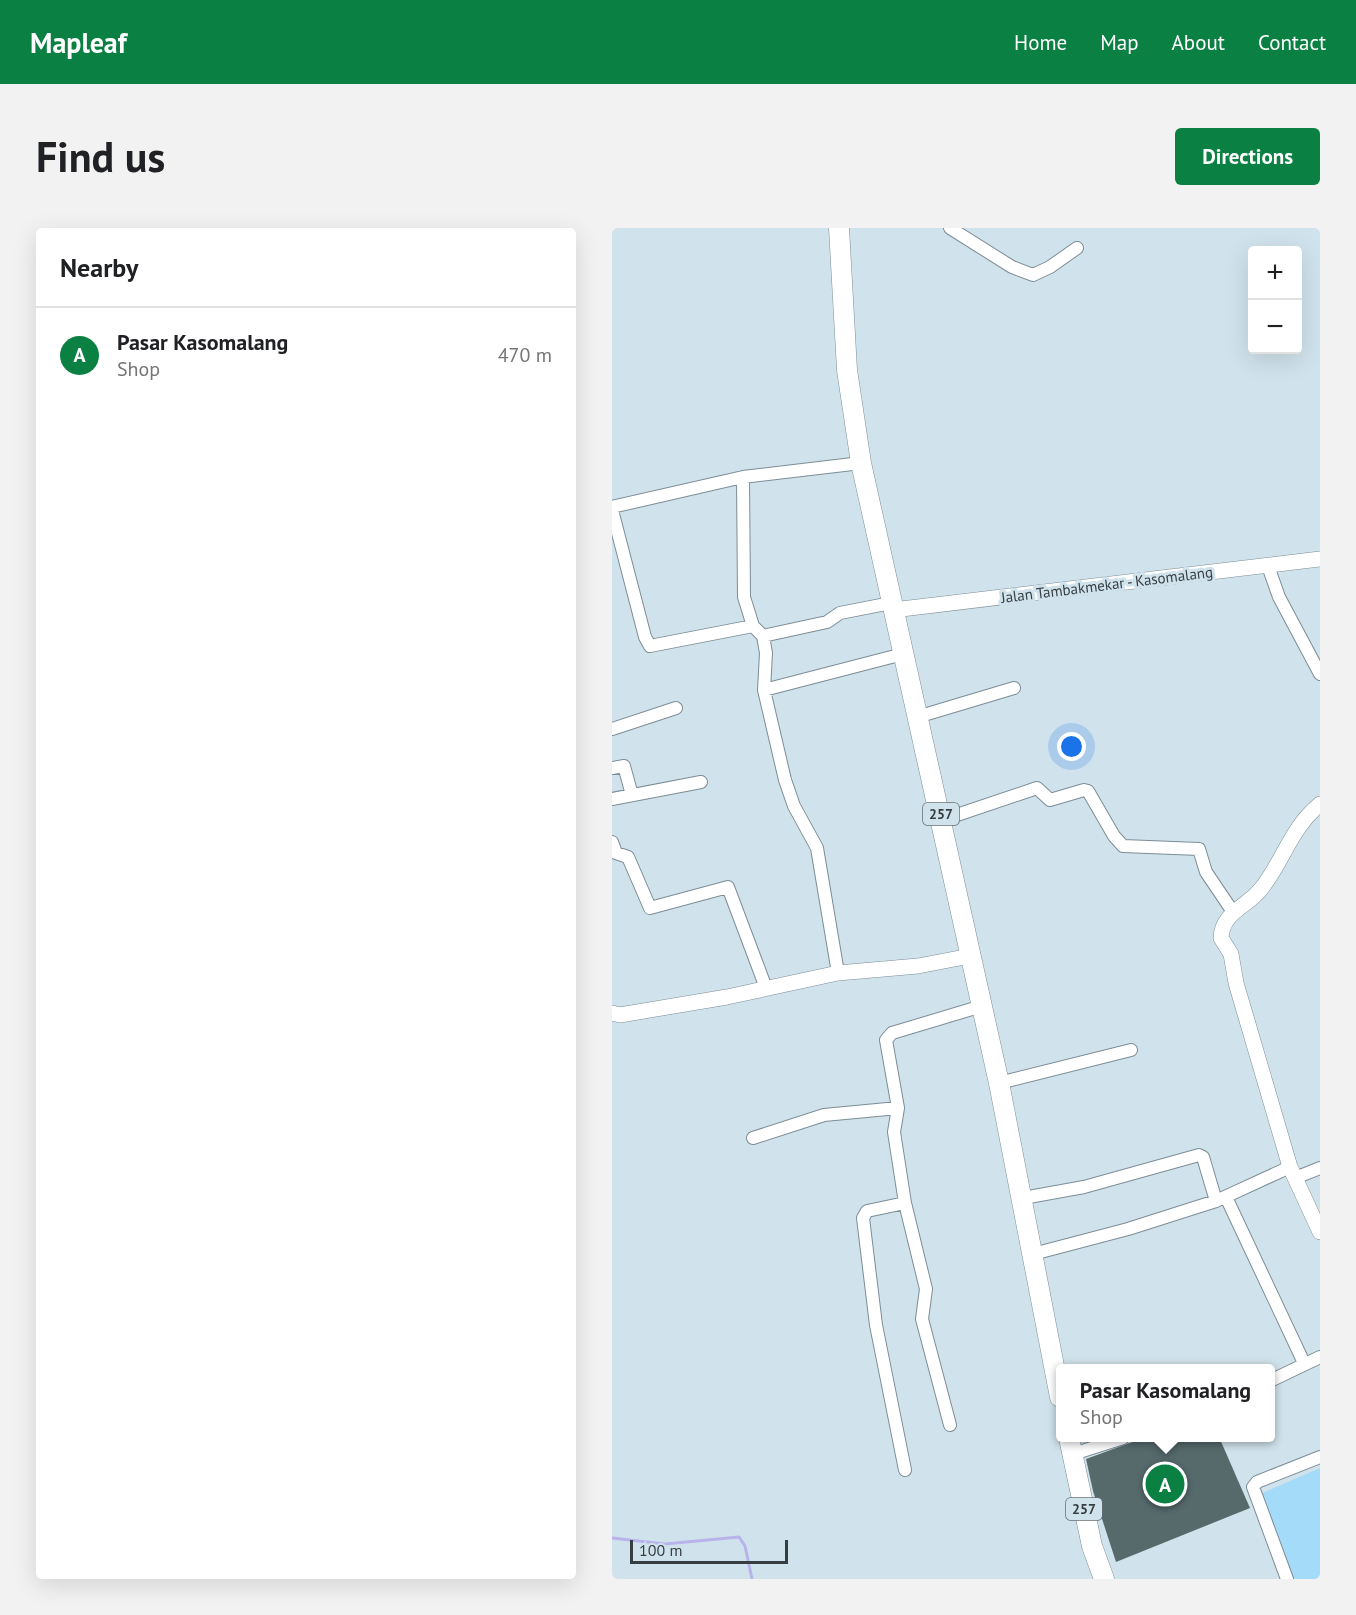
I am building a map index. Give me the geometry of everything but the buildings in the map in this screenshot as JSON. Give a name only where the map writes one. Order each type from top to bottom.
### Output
[{"type":"main road","name":"257","points":[[839,228],[847,370],[861,463],[999,1083],[1023,1198],[1056,1380]]},
{"type":"main road","name":"257","points":[[1071,1446],[1092,1546],[1104,1579]]},
{"type":"street","points":[[950,228],[1012,267],[1033,275],[1050,267],[1077,248]]},
{"type":"street","points":[[753,626],[650,646],[645,637],[612,508],[743,477],[861,463]]},
{"type":"street","points":[[743,477],[743,587],[753,626],[763,636],[766,653],[765,690],[788,792],[817,848],[838,974]]},
{"type":"street","name":"Jalan Tambakmekar - Kasomalang","points":[[892,606],[1320,560]]},
{"type":"street","points":[[1268,566],[1279,597],[1320,674]]},
{"type":"street","points":[[763,636],[827,622],[840,613],[892,606]]},
{"type":"street","points":[[765,690],[903,654]]},
{"type":"street","points":[[917,717],[1014,688]]},
{"type":"street","points":[[612,729],[676,708]]},
{"type":"street","points":[[612,768],[624,766],[632,795]]},
{"type":"street","points":[[612,799],[701,782]]},
{"type":"street","points":[[942,820],[1037,788],[1050,800],[1084,790],[1088,791],[1114,836],[1123,846],[1198,849],[1208,877],[1233,912]]},
{"type":"street","points":[[1320,804],[1298,825],[1262,888],[1233,912],[1222,928],[1221,938],[1231,954],[1236,982],[1292,1173],[1320,1232]]},
{"type":"street","points":[[612,842],[616,853],[628,858],[650,908],[728,887],[766,988]]},
{"type":"street","points":[[612,1013],[620,1015],[728,997],[838,974],[918,966],[970,956]]},
{"type":"street","points":[[950,1425],[922,1319],[926,1289],[906,1203],[894,1132],[898,1108],[886,1040],[888,1036],[982,1005]]},
{"type":"street","points":[[999,1083],[1131,1050]]},
{"type":"street","points":[[753,1138],[824,1115],[898,1108]]},
{"type":"street","points":[[1023,1198],[1084,1187],[1199,1155],[1203,1157],[1221,1199],[1304,1363]]},
{"type":"street","points":[[1033,1254],[1128,1229],[1292,1173],[1320,1168]]},
{"type":"street","points":[[905,1470],[876,1326],[863,1218],[867,1211],[906,1203]]},
{"type":"street","points":[[1275,1378],[1320,1357]]},
{"type":"street","points":[[1071,1446],[1094,1442]]},
{"type":"street","points":[[1287,1579],[1253,1487],[1257,1482],[1320,1457]]},
{"type":"shaded area","points":[[1320,1468],[1320,1579],[1285,1579],[1253,1497]]},
{"type":"waterway","points":[[612,1538],[665,1544],[739,1537],[745,1546],[752,1579]]},
{"type":"place","name":"Pasar Kasomalang","points":[[1165,1484]]}]
